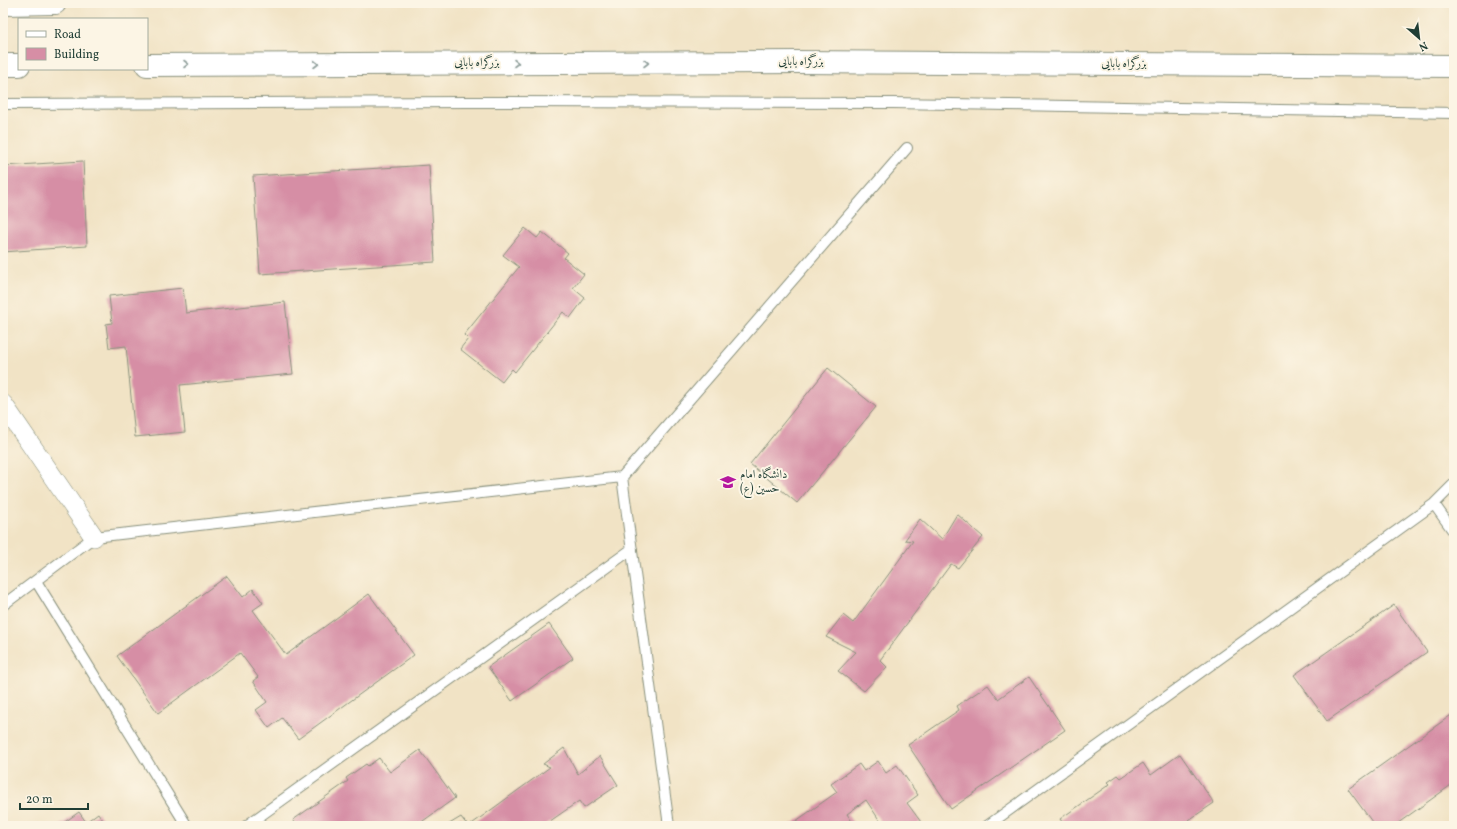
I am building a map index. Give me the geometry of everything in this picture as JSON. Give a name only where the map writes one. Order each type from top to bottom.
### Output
[{"type":"highway","points":[[3,4],[55,3]]},
{"type":"highway","name":"بزرگراه بابایی","points":[[148,64],[804,62],[1454,66]]},
{"type":"highway","points":[[3,65],[18,65]]},
{"type":"street","points":[[3,404],[94,537]]},
{"type":"lane","points":[[3,104],[467,102],[885,103],[1454,113]]},
{"type":"lane","points":[[3,605],[94,537],[622,477],[907,148]]},
{"type":"lane","points":[[622,477],[666,824]]},
{"type":"lane","points":[[987,826],[1434,504],[1454,484]]},
{"type":"lane","points":[[1434,504],[1454,532]]},
{"type":"lane","points":[[246,826],[632,549]]},
{"type":"lane","points":[[36,581],[187,826]]},
{"type":"building","points":[[83,161],[87,246],[3,252],[3,166]]},
{"type":"building","points":[[429,165],[435,262],[260,274],[253,176]]},
{"type":"building","points":[[525,228],[537,238],[542,232],[568,253],[564,258],[584,274],[573,288],[585,298],[570,318],[563,312],[515,372],[512,369],[502,382],[460,349],[468,339],[464,335],[519,267],[503,255]]},
{"type":"building","points":[[183,288],[186,313],[285,302],[293,374],[180,385],[185,432],[135,437],[126,346],[109,348],[106,324],[112,323],[109,296]]},
{"type":"building","points":[[828,368],[876,407],[797,503],[750,464]]},
{"type":"building","points":[[957,514],[983,537],[958,568],[951,564],[880,660],[887,667],[864,691],[838,671],[856,652],[826,637],[843,615],[853,623],[913,541],[905,540],[920,519],[942,539]]},
{"type":"building","points":[[227,576],[243,597],[253,589],[263,603],[253,610],[286,655],[369,594],[414,655],[298,739],[282,718],[269,728],[256,710],[267,702],[253,681],[258,677],[240,653],[158,713],[117,656]]},
{"type":"building","points":[[1394,605],[1427,652],[1327,721],[1294,675]]},
{"type":"building","points":[[549,624],[573,658],[512,701],[488,667]]},
{"type":"building","points":[[1029,677],[1065,730],[951,809],[908,745],[959,710],[957,706],[988,685],[998,699]]},
{"type":"building","points":[[1454,713],[1454,783],[1394,826],[1375,826],[1348,789]]},
{"type":"building","points":[[564,748],[578,774],[600,756],[618,785],[584,808],[579,801],[543,826],[469,826],[550,767],[543,764]]},
{"type":"building","points":[[420,750],[455,798],[416,826],[298,826],[293,820],[348,781],[346,778],[366,764],[368,766],[379,758],[390,772]]},
{"type":"building","points":[[1180,754],[1214,803],[1180,826],[1065,826],[1060,819],[1110,784],[1108,782],[1118,775],[1121,778],[1143,763],[1151,775]]},
{"type":"building","points":[[878,761],[886,773],[897,765],[918,795],[907,803],[921,822],[915,826],[872,826],[880,821],[866,800],[847,814],[855,826],[789,826],[837,792],[831,784],[859,764],[864,771]]},
{"type":"building","points":[[79,812],[86,822],[98,813],[107,826],[59,826]]},
{"type":"building","points":[[461,817],[468,826],[446,826]]},
{"type":"place","name":"دانشگاه امام حسین (ع)","points":[[728,482]]}]
